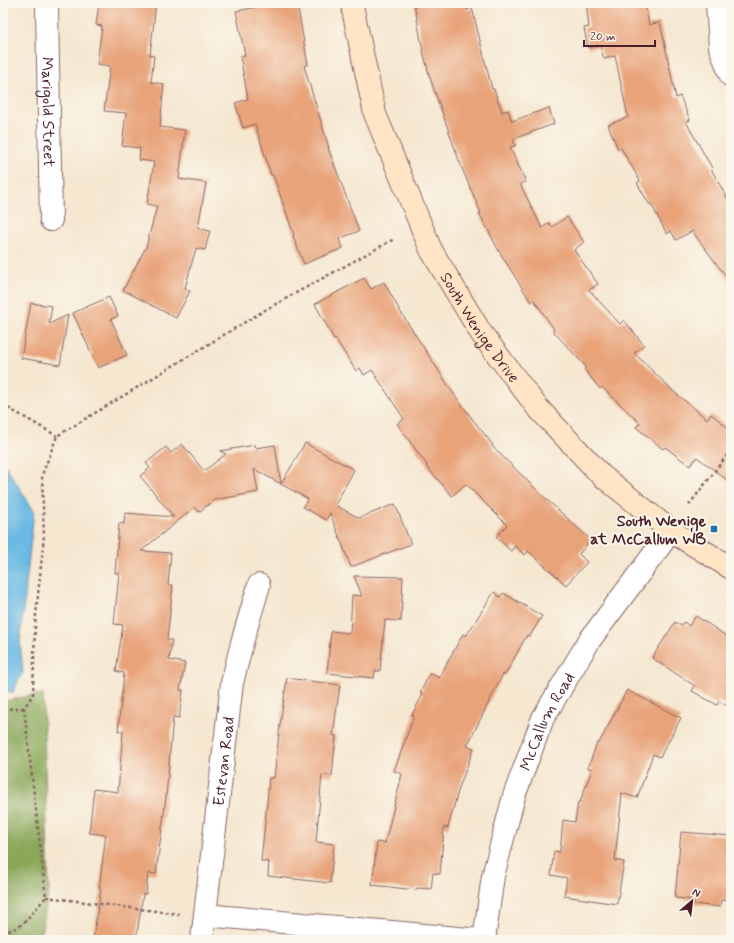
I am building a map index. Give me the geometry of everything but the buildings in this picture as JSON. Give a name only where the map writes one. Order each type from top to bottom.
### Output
[{"type":"street","name":"Marigold Street","points":[[47,3],[52,220]]},
{"type":"street","name":"South Wenige Drive","points":[[352,3],[352,10],[375,114],[431,250],[481,333],[537,407],[595,469],[671,532],[731,568]]},
{"type":"street","points":[[717,3],[720,47],[731,76]]},
{"type":"street","name":"McCallum Road","points":[[484,940],[493,876],[508,818],[514,796],[544,718],[589,641],[671,532]]},
{"type":"street","name":"Estevan Road","points":[[202,940],[232,683],[259,585]]},
{"type":"street","points":[[206,915],[480,940]]},
{"type":"path","points":[[3,934],[23,924],[46,897],[24,708],[33,695],[35,625],[44,536],[42,475],[58,436],[265,310],[394,240]]},
{"type":"path","points":[[3,404],[58,436]]},
{"type":"path","points":[[689,505],[731,450]]},
{"type":"path","points":[[3,709],[24,708]]},
{"type":"path","points":[[46,897],[179,914]]},
{"type":"green space","points":[[43,693],[49,892],[40,940],[3,940],[3,700]]},
{"type":"water","points":[[3,462],[34,511],[20,641],[23,672],[13,692],[3,691]]},
{"type":"place","name":"South Wenige at McCallum WB","points":[[714,529]]}]
